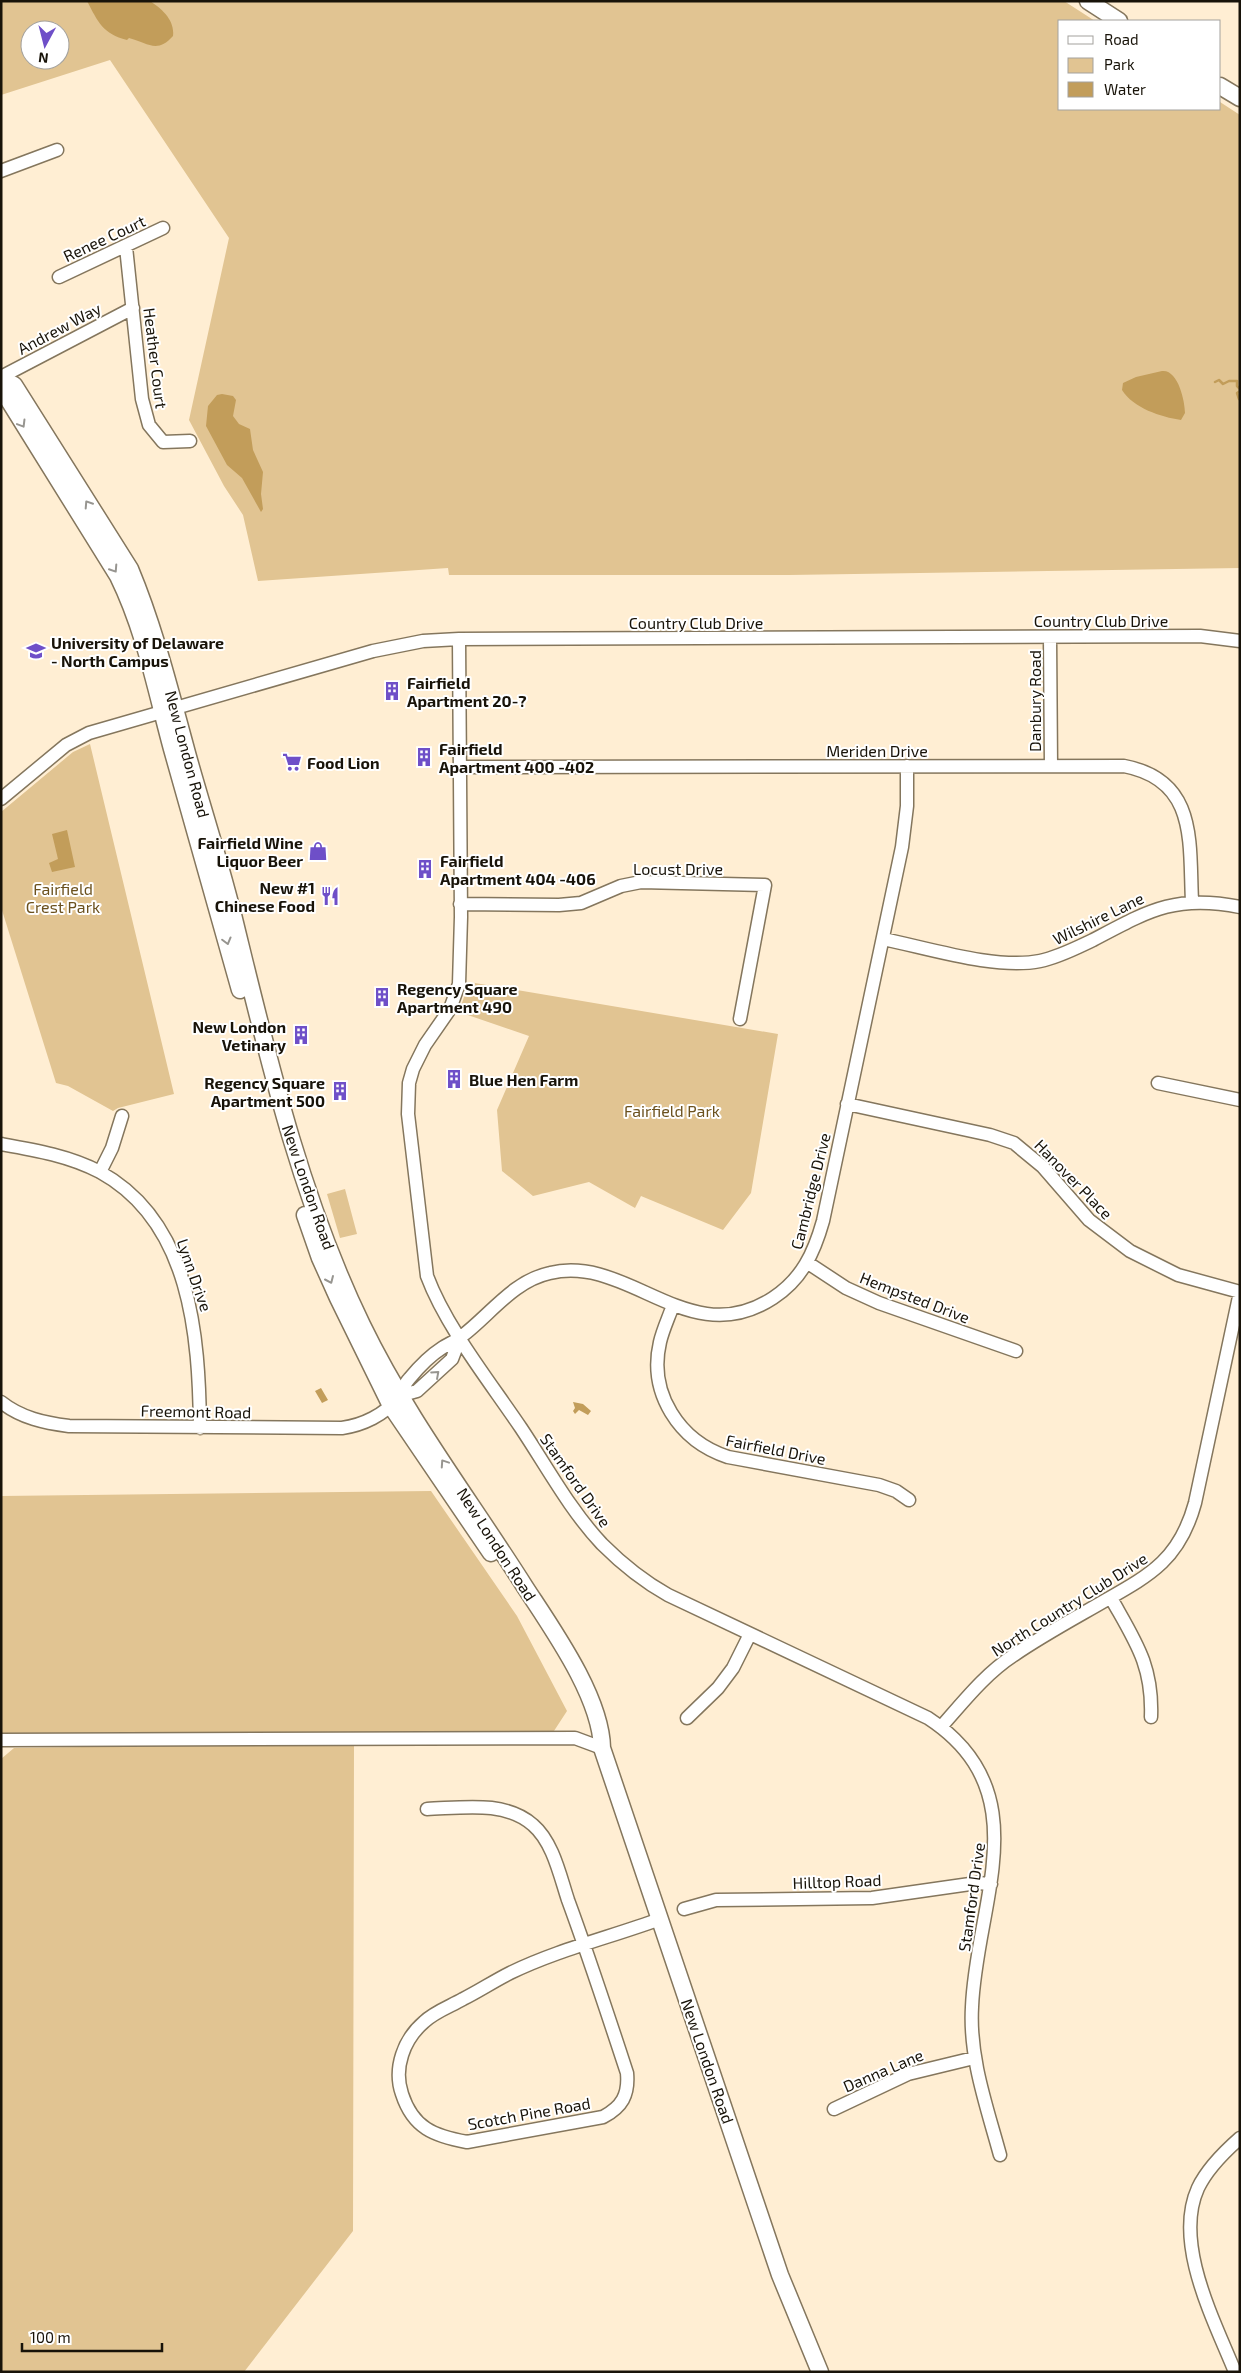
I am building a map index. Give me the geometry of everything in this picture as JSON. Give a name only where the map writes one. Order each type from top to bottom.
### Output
[{"type":"main road","points":[[1088,1],[1117,20]]},
{"type":"main road","points":[[1221,87],[1240,98]]},
{"type":"main road","name":"New London Road","points":[[1,378],[14,385],[130,569],[144,602],[162,656],[169,710],[235,924],[272,1071],[301,1169],[326,1240],[395,1401],[561,1643],[596,1715],[601,1730],[602,1748],[780,2275],[820,2372]]},
{"type":"street","points":[[1,171],[56,150]]},
{"type":"street","name":"Renee Court","points":[[59,277],[163,228]]},
{"type":"street","name":"Heather Court","points":[[126,246],[142,399],[149,425],[163,442],[190,441]]},
{"type":"street","name":"Andrew Way","points":[[1,378],[133,308]]},
{"type":"street","name":"Country Club Drive","points":[[169,710],[391,646],[423,641],[459,639],[1200,636],[1240,641]]},
{"type":"street","name":"Danbury Road","points":[[1050,637],[1051,766]]},
{"type":"street","name":"Stamford Drive","points":[[459,639],[459,984],[450,1009],[415,1063],[409,1083],[408,1114],[426,1276],[437,1300],[460,1338],[580,1517],[601,1542],[633,1572],[651,1585],[750,1634],[899,1703],[941,1727],[953,1737],[974,1763],[991,1803],[996,1844],[972,2006],[974,2058],[1000,2156]]},
{"type":"street","points":[[1,799],[72,741],[99,730],[169,710]]},
{"type":"street","name":"Meriden Drive","points":[[460,766],[1124,766],[1147,772],[1166,785],[1181,804],[1188,822],[1192,902]]},
{"type":"street","name":"Cambridge Drive","points":[[395,1401],[408,1380],[441,1348],[460,1338],[518,1287],[550,1272],[573,1271],[597,1274],[674,1305],[704,1314],[745,1311],[780,1294],[792,1284],[808,1263],[816,1246],[822,1221],[883,939],[904,830],[907,766]]},
{"type":"street","name":"Locust Drive","points":[[460,904],[559,905],[581,903],[621,886],[641,882],[765,885],[740,1019]]},
{"type":"street","name":"Wilshire Lane","points":[[883,939],[995,962],[1026,963],[1050,958],[1073,950],[1158,908],[1192,902],[1240,907]]},
{"type":"street","points":[[1158,1083],[1240,1100]]},
{"type":"street","name":"Hanover Place","points":[[847,1104],[990,1134],[1014,1143],[1042,1167],[1089,1220],[1122,1246],[1145,1260],[1178,1275],[1240,1292]]},
{"type":"street","points":[[100,1172],[114,1143],[122,1116]]},
{"type":"street","name":"Lynn Drive","points":[[1,1144],[59,1156],[100,1172],[124,1189],[144,1208],[160,1229],[174,1255],[194,1321],[199,1360],[200,1428]]},
{"type":"street","name":"Hempsted Drive","points":[[808,1263],[846,1288],[878,1303],[1016,1351]]},
{"type":"street","name":"North Country Club Drive","points":[[941,1727],[975,1688],[1001,1664],[1136,1583],[1159,1566],[1176,1547],[1188,1525],[1199,1489],[1240,1292]]},
{"type":"street","name":"Fairfield Drive","points":[[674,1305],[660,1342],[659,1379],[671,1413],[694,1441],[715,1453],[728,1457],[879,1485],[896,1491],[909,1500]]},
{"type":"street","name":"Freemont Road","points":[[1,1402],[28,1417],[53,1424],[200,1428],[342,1428],[363,1423],[395,1401]]},
{"type":"street","points":[[1111,1598],[1145,1662],[1151,1689],[1151,1717]]},
{"type":"street","points":[[688,1718],[718,1688],[733,1668],[750,1634]]},
{"type":"street","points":[[1,1740],[575,1738],[602,1748]]},
{"type":"street","points":[[427,1809],[492,1807],[515,1814],[533,1825],[549,1845],[584,1946]]},
{"type":"street","name":"Hilltop Road","points":[[684,1909],[716,1900],[872,1898],[977,1883],[990,1884]]},
{"type":"street","name":"Scotch Pine Road","points":[[584,1946],[627,2073],[628,2086],[624,2100],[616,2110],[603,2117],[467,2142],[445,2138],[416,2122],[406,2106],[400,2089],[398,2072],[409,2038],[424,2021],[510,1973],[584,1946],[660,1919]]},
{"type":"street","name":"Danna Lane","points":[[834,2109],[908,2074],[974,2058]]},
{"type":"street","points":[[1235,2372],[1199,2282],[1190,2216],[1198,2188],[1212,2166],[1240,2138]]},
{"type":"green space","points":[[1,1],[1064,1],[1093,20],[1058,20],[1058,110],[1221,110],[1221,103],[1240,115],[1240,568],[789,575],[449,575],[448,568],[258,581],[243,515],[224,486],[189,420],[229,238],[110,60],[1,95]]},
{"type":"green space","name":"Fairfield Crest Park","points":[[90,744],[174,1094],[118,1108],[113,1111],[68,1086],[56,1083],[1,907],[1,812],[73,752]]},
{"type":"green space","name":"Fairfield Park","points":[[469,982],[778,1034],[751,1193],[723,1230],[641,1196],[635,1208],[589,1182],[533,1196],[502,1171],[497,1110],[529,1036],[459,1012]]},
{"type":"green space","points":[[345,1189],[357,1234],[340,1238],[327,1194]]},
{"type":"green space","points":[[431,1491],[517,1616],[567,1711],[552,1734],[1,1735],[1,1496]]},
{"type":"green space","points":[[354,1743],[353,2231],[244,2372],[1,2372],[1,1759],[14,1748]]},
{"type":"water","points":[[87,1],[150,1],[163,11],[170,20],[173,36],[162,45],[157,46],[119,37],[102,26]]},
{"type":"water","points":[[1162,371],[1172,375],[1180,387],[1185,413],[1181,420],[1165,417],[1140,407],[1122,390],[1123,383],[1136,377]]},
{"type":"water","points":[[217,395],[233,396],[236,400],[233,416],[239,424],[250,429],[253,450],[263,472],[261,494],[263,509],[261,512],[242,478],[227,465],[206,426],[208,406]]},
{"type":"water","points":[[67,830],[75,867],[52,872],[49,863],[58,859],[52,834]]},
{"type":"water","points":[[321,1388],[328,1400],[322,1403],[315,1391]]},
{"type":"water","points":[[573,1402],[583,1404],[591,1411],[588,1415],[579,1410],[575,1414]]},
{"type":"waterway","points":[[1215,382],[1219,380],[1223,384],[1229,381],[1237,381],[1237,386],[1240,389]]},
{"type":"waterway","points":[[1239,399],[1237,393],[1240,391]]},
{"type":"place","name":"University of Delaware - North Campus","points":[[36,651]]},
{"type":"place","name":"Fairfield Apartment 20-?","points":[[392,691]]},
{"type":"place","name":"Fairfield Apartment 400 -402","points":[[424,757]]},
{"type":"place","name":"Food Lion","points":[[292,762]]},
{"type":"place","name":"Fairfield Wine Liquor Beer","points":[[318,851]]},
{"type":"place","name":"Fairfield Apartment 404 -406","points":[[425,869]]},
{"type":"place","name":"New #1 Chinese Food","points":[[330,896]]},
{"type":"place","name":"Regency Square Apartment 490","points":[[382,997]]},
{"type":"place","name":"New London Vetinary","points":[[301,1035]]},
{"type":"place","name":"Blue Hen Farm","points":[[454,1079]]},
{"type":"place","name":"Regency Square Apartment 500","points":[[340,1091]]}]
